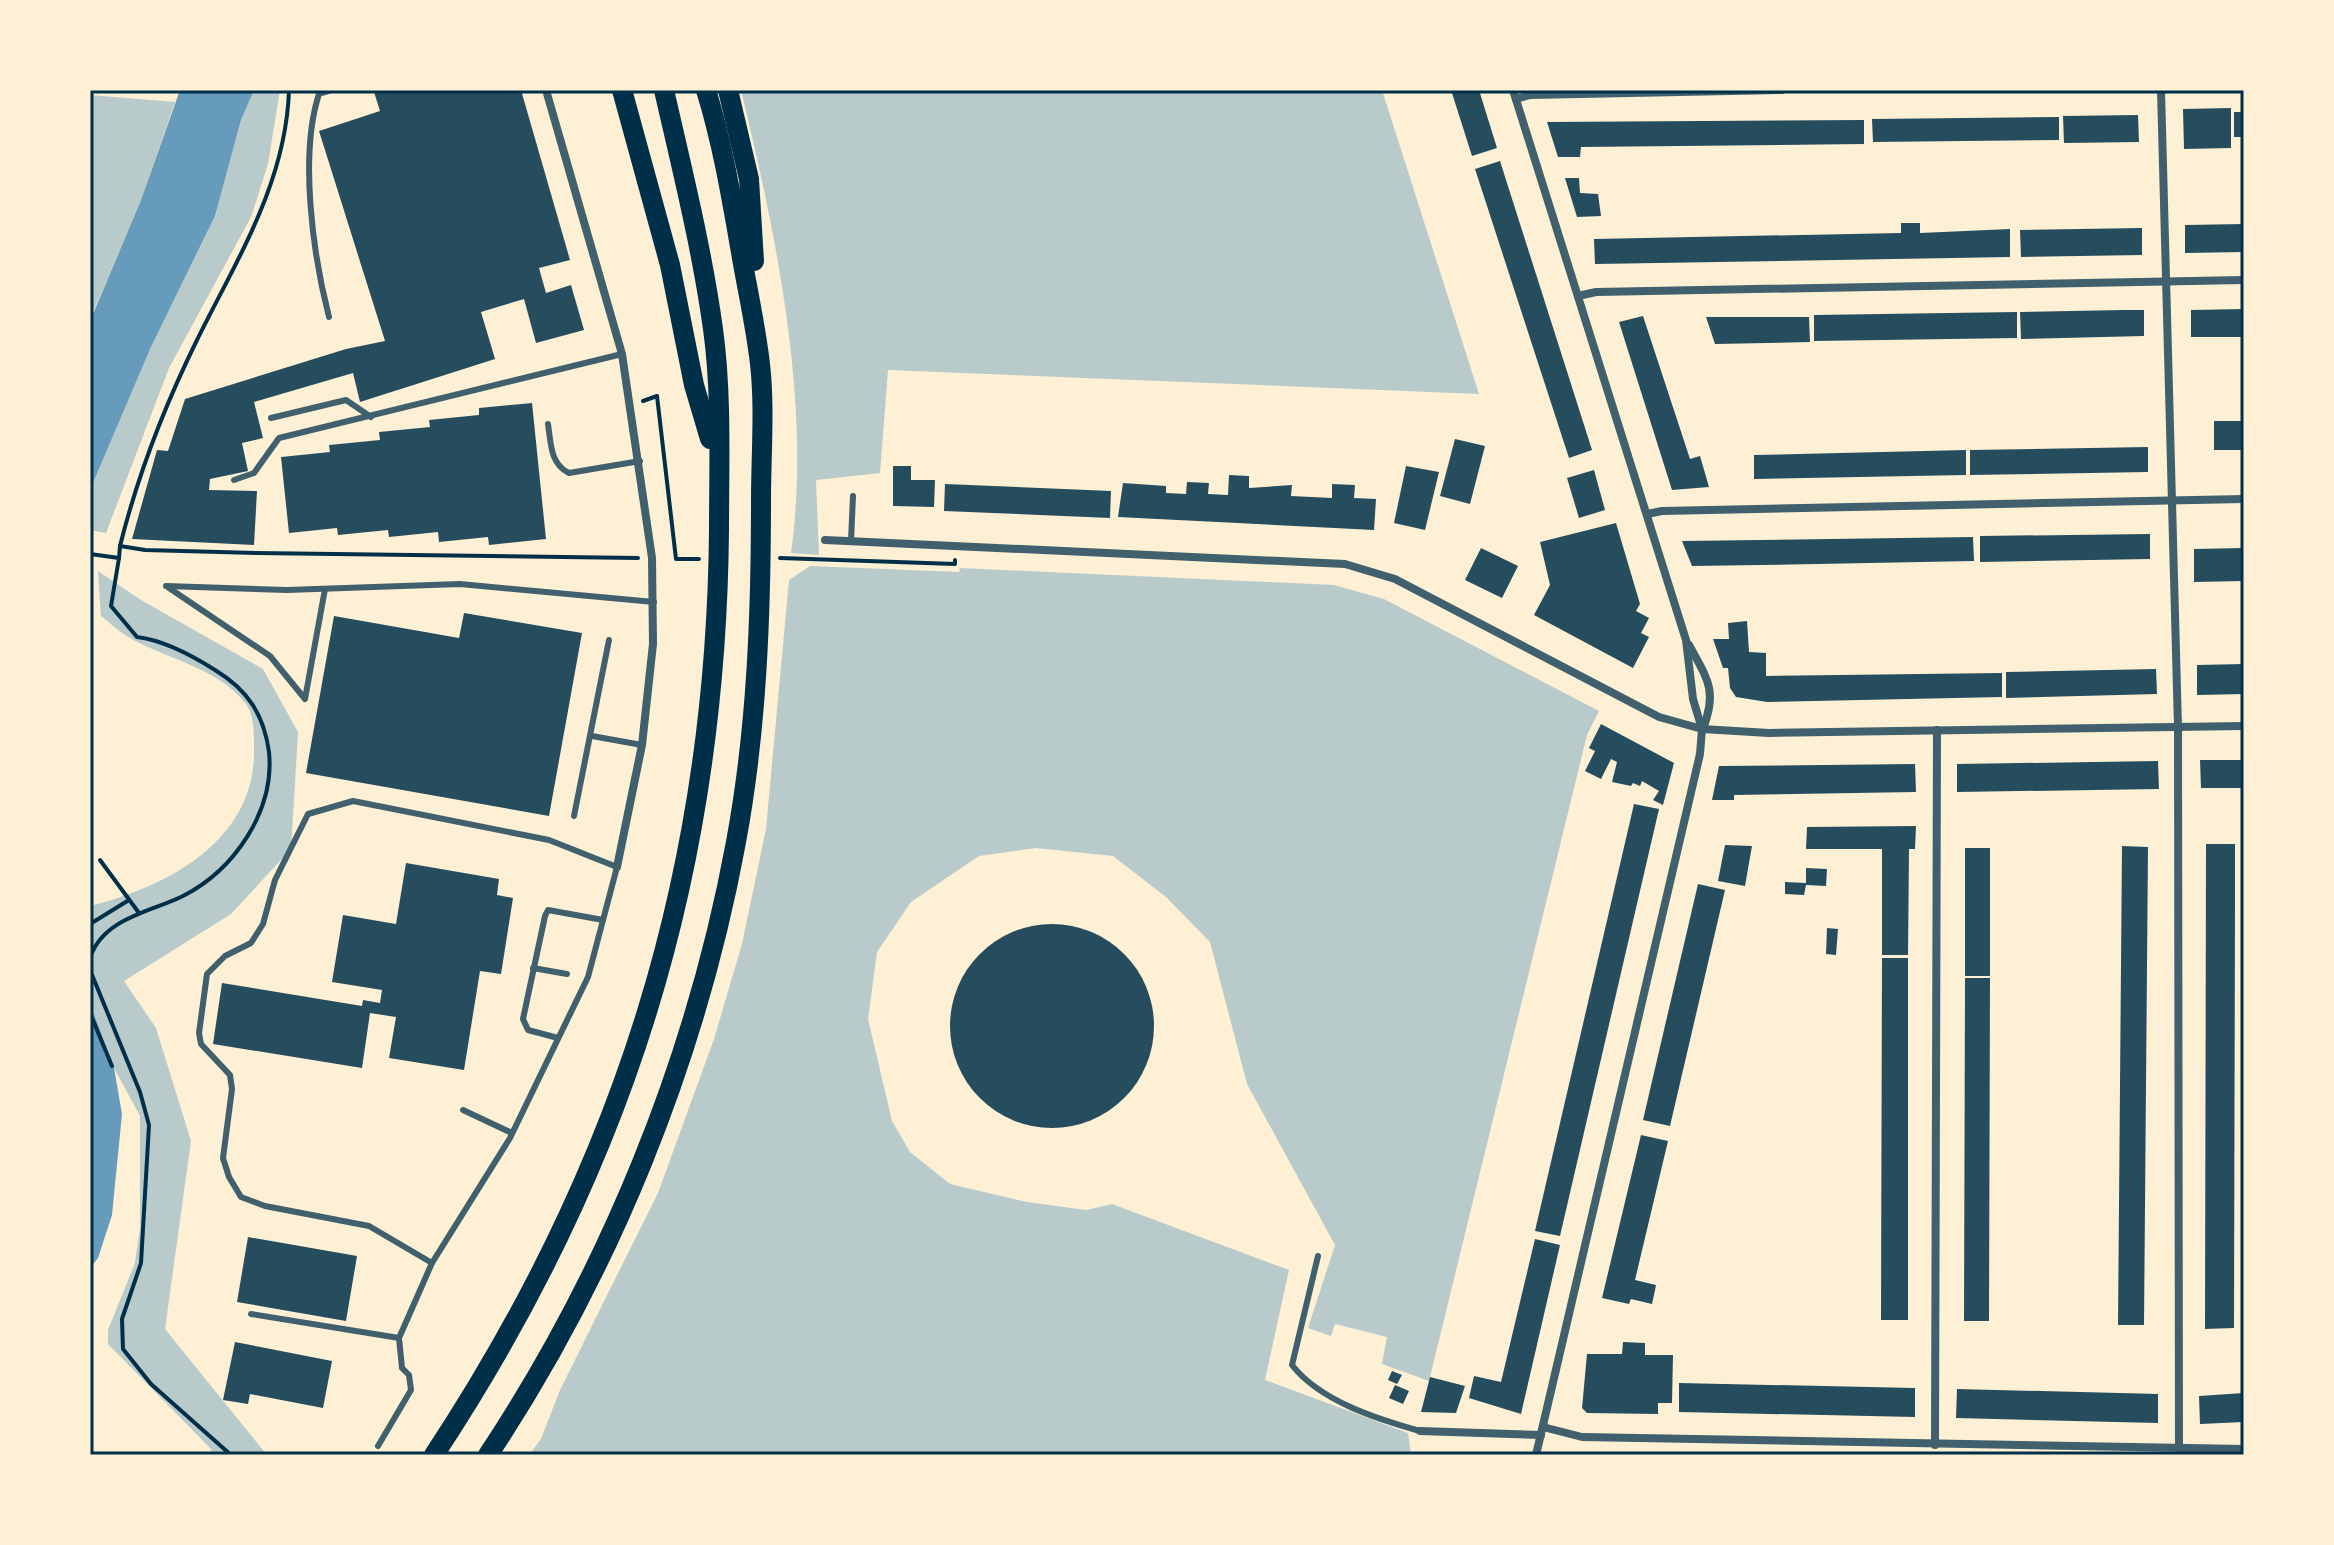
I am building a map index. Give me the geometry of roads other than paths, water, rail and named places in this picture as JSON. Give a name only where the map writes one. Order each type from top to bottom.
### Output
[{"type":"highway","points":[[622,90],[670,265],[694,385],[719,470]]},
{"type":"highway","points":[[434,1455],[497,1358],[541,1276],[591,1168],[633,1061],[667,951],[693,833],[710,714],[718,593],[719,470],[713,332],[690,202],[664,90]]},
{"type":"highway","points":[[706,90],[721,139],[760,365]]},
{"type":"highway","points":[[488,1455],[535,1381],[581,1297],[630,1188],[675,1076],[713,946],[737,840],[752,719],[761,596],[760,365],[749,179],[728,90]]},
{"type":"street","points":[[546,90],[622,354],[640,461],[654,602],[653,644],[642,745],[617,867]]},
{"type":"street","points":[[1536,1455],[1702,748],[1702,729],[1693,699],[1686,640],[1515,94],[1782,90]]},
{"type":"street","points":[[2161,90],[2178,727],[2179,1449]]},
{"type":"street","points":[[1578,296],[1596,292],[2244,280]]},
{"type":"street","points":[[1647,514],[1662,511],[2244,499]]},
{"type":"street","points":[[825,540],[1345,564],[1395,579],[1659,717],[1702,729],[1769,733],[2244,726]]},
{"type":"street","points":[[1686,640],[1705,674],[1712,704],[1702,729]]},
{"type":"street","points":[[1935,1445],[1937,730]]},
{"type":"street","points":[[1420,1431],[1542,1431],[1582,1437],[1889,1444],[2244,1449]]},
{"type":"street","points":[[1889,1444],[1889,1455]]},
{"type":"lane","points":[[329,317],[314,257],[311,120],[319,94],[332,90]]},
{"type":"lane","points":[[234,480],[254,473],[279,438],[622,354]]},
{"type":"lane","points":[[271,418],[346,400],[371,417]]},
{"type":"lane","points":[[548,424],[553,456],[559,468],[569,473],[640,461]]},
{"type":"lane","points":[[851,541],[853,496]]},
{"type":"lane","points":[[325,589],[305,699],[270,656],[166,586],[287,590],[460,584],[654,602]]},
{"type":"lane","points":[[574,816],[609,640]]},
{"type":"lane","points":[[592,736],[642,745]]},
{"type":"lane","points":[[378,1446],[411,1390],[409,1375],[402,1368],[399,1338],[432,1263],[512,1133],[588,977],[617,867],[549,840],[353,801],[308,814],[275,880],[263,924],[251,943],[225,956],[207,974],[199,1033],[201,1044],[230,1075],[232,1089],[223,1158],[229,1177],[241,1197],[265,1206],[369,1226],[432,1263]]},
{"type":"lane","points":[[558,1038],[525,1027],[523,1019],[548,910],[603,920]]},
{"type":"lane","points":[[533,968],[567,974]]},
{"type":"lane","points":[[463,1110],[512,1133]]},
{"type":"lane","points":[[1318,1256],[1292,1365],[1305,1381],[1335,1399],[1420,1431]]},
{"type":"lane","points":[[251,1314],[399,1338]]},
{"type":"water","points":[[180,90],[254,90],[241,120],[215,216],[151,347],[90,490],[90,321],[141,200]]},
{"type":"water","points":[[90,1003],[114,1068],[122,1114],[112,1215],[98,1258],[90,1268]]}]
